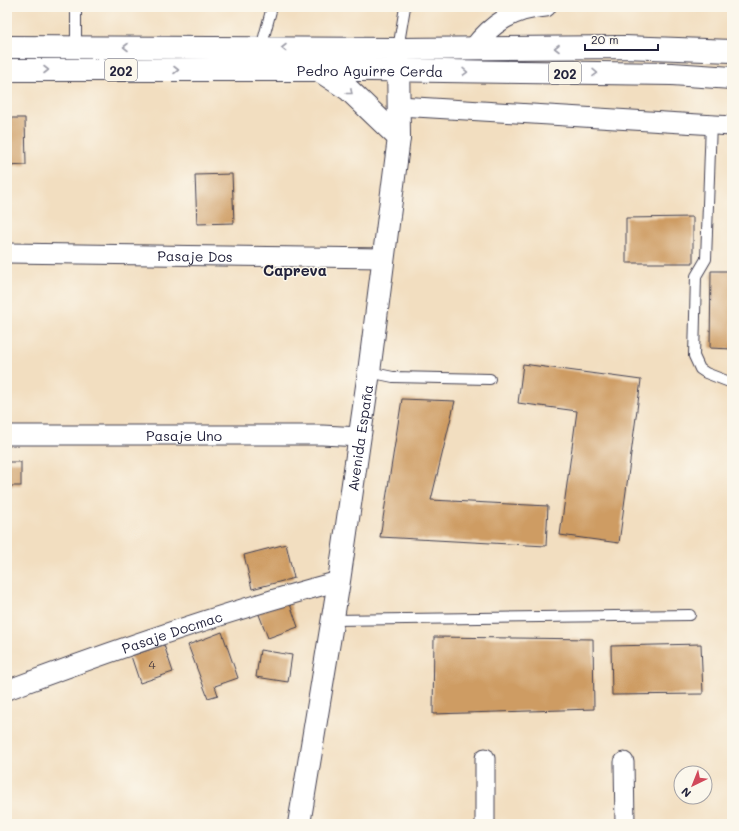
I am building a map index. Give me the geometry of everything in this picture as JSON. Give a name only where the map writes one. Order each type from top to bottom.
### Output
[{"type":"main road","name":"Pedro Aguirre Cerda","points":[[7,47],[398,49],[624,47],[732,52]]},
{"type":"main road","name":"Avenida España","points":[[299,824],[340,581],[384,258],[399,138],[398,49]]},
{"type":"main road","name":"Pedro Aguirre Cerda","points":[[7,70],[318,70],[672,74],[732,78]]},
{"type":"main road","points":[[318,70],[349,90],[399,138]]},
{"type":"street","points":[[473,48],[482,35],[507,17],[521,11],[546,7]]},
{"type":"street","points":[[399,106],[711,123],[732,126]]},
{"type":"street","name":"Pasaje Dos","points":[[7,253],[384,258]]},
{"type":"street","name":"Pasaje Uno","points":[[7,435],[322,435],[360,437]]},
{"type":"street","name":"Pasaje Docmac","points":[[7,690],[107,653],[299,592],[340,581]]},
{"type":"street","points":[[485,758],[485,824]]},
{"type":"street","points":[[624,762],[625,824]]},
{"type":"lane","points":[[76,7],[76,47]]},
{"type":"lane","points":[[261,48],[272,7]]},
{"type":"lane","points":[[398,49],[405,7]]},
{"type":"lane","points":[[711,123],[706,259],[696,276],[694,356],[700,369],[706,373],[732,383]]},
{"type":"lane","points":[[369,372],[393,376],[490,379]]},
{"type":"lane","points":[[333,620],[690,615]]},
{"type":"building","points":[[7,118],[25,118],[26,165],[7,166]]},
{"type":"building","points":[[232,174],[234,223],[197,224],[195,175]]},
{"type":"building","points":[[693,217],[693,263],[626,263],[626,218]]},
{"type":"building","points":[[711,271],[732,271],[732,349],[710,348]]},
{"type":"building","points":[[523,364],[641,380],[619,543],[560,535],[577,411],[518,403]]},
{"type":"building","points":[[402,399],[455,401],[431,500],[548,506],[546,546],[380,537]]},
{"type":"building","points":[[7,462],[21,462],[21,486],[7,486]]},
{"type":"building","points":[[286,544],[294,578],[252,589],[244,555]]},
{"type":"building","points":[[289,601],[298,627],[268,638],[258,612]]},
{"type":"building","points":[[222,632],[238,678],[215,686],[218,695],[208,698],[188,645]]},
{"type":"building","points":[[434,637],[593,639],[594,709],[433,714]]},
{"type":"building","points":[[701,644],[703,694],[612,695],[611,646]]},
{"type":"building","points":[[164,645],[173,672],[140,683],[131,656]]},
{"type":"building","points":[[260,650],[292,655],[288,682],[256,677]]},
{"type":"district","name":"Capreva","points":[[295,270]]}]
